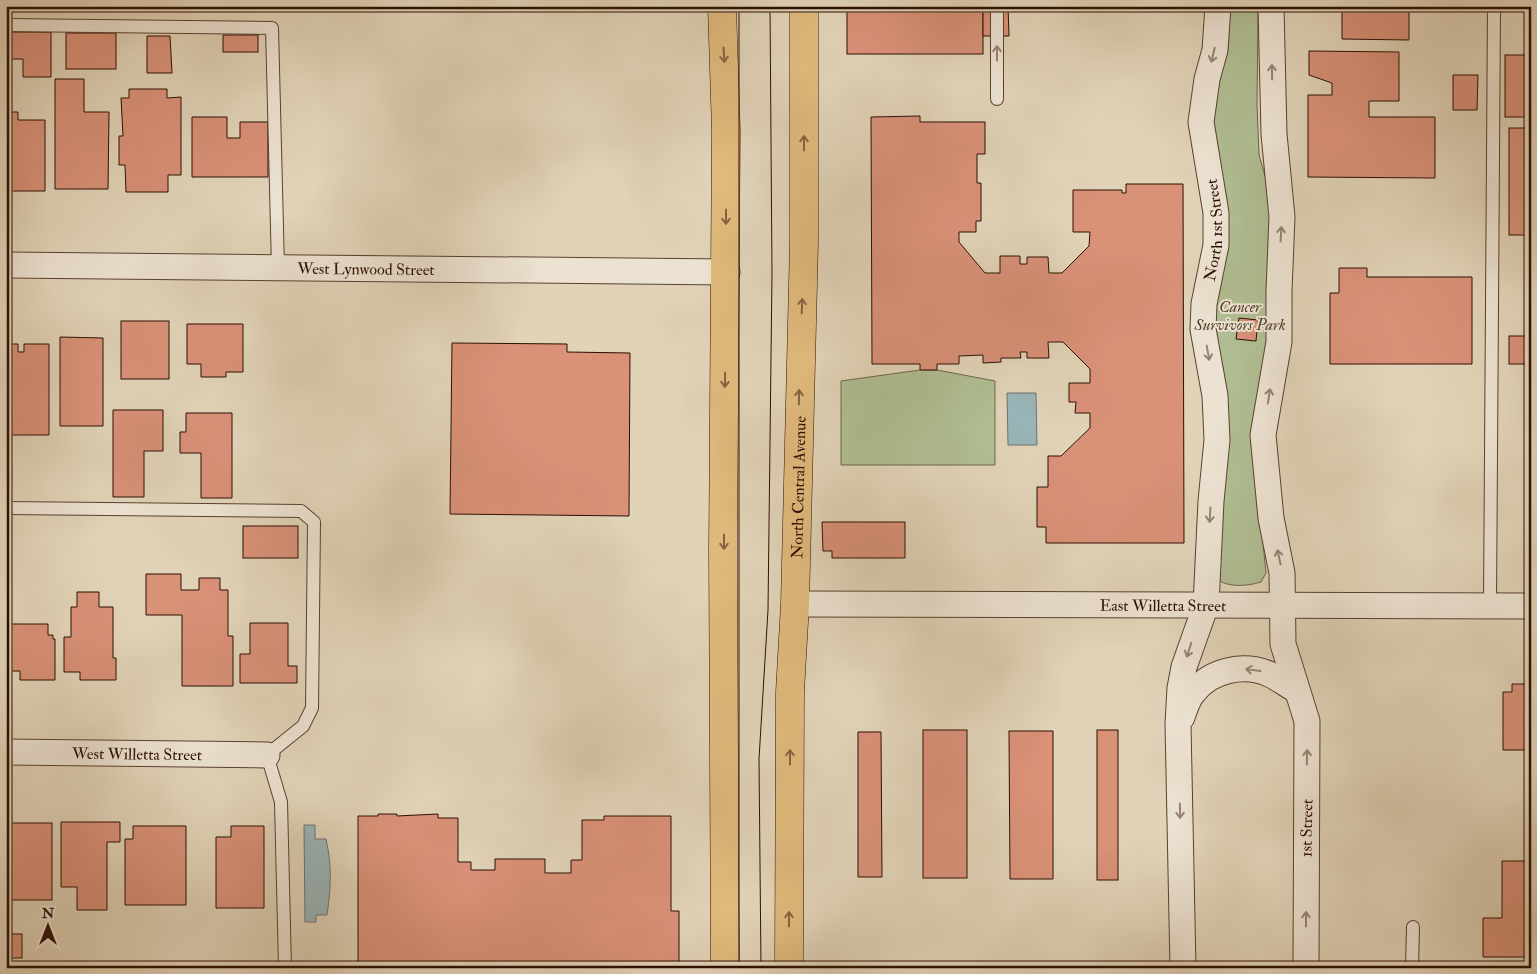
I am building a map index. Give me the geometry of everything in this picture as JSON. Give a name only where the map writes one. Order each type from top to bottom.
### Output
[{"type":"main road","points":[[722,6],[726,104],[725,968]]},
{"type":"main road","name":"North Central Avenue","points":[[789,968],[790,692],[795,604],[804,243],[804,6]]},
{"type":"street","name":"North 1st Street","points":[[1206,604],[1211,501],[1217,440],[1215,396],[1203,329],[1204,304],[1216,245],[1216,213],[1201,122],[1207,79],[1215,50],[1218,6]]},
{"type":"street","points":[[1271,6],[1274,134],[1282,217],[1278,291],[1279,342],[1263,435],[1270,518],[1282,573],[1283,605]]},
{"type":"street","name":"West Lynwood Street","points":[[6,265],[726,272]]},
{"type":"street","name":"East Willetta Street","points":[[795,604],[1531,606]]},
{"type":"street","points":[[1183,968],[1178,724],[1180,688],[1184,667],[1206,604]]},
{"type":"street","name":"1st Street","points":[[1283,605],[1283,644],[1307,721],[1306,968]]},
{"type":"street","points":[[1178,724],[1193,693],[1209,677],[1231,670],[1251,668],[1269,674],[1296,690]]},
{"type":"street","name":"West Willetta Street","points":[[6,752],[267,755]]},
{"type":"lane","points":[[997,6],[997,99]]},
{"type":"lane","points":[[1490,606],[1494,6]]},
{"type":"lane","points":[[6,25],[272,28],[278,268]]},
{"type":"lane","points":[[6,508],[302,511],[314,522],[312,708],[303,726],[267,755],[281,802],[286,968]]},
{"type":"lane","points":[[1412,968],[1413,927]]},
{"type":"green space","name":"Cancer Survivors Park","points":[[1224,6],[1258,6],[1257,105],[1259,155],[1272,200],[1270,294],[1257,484],[1266,573],[1261,582],[1238,585],[1227,584],[1217,579],[1210,132]]},
{"type":"green space","points":[[920,370],[937,370],[995,381],[995,465],[841,465],[841,381]]},
{"type":"water","points":[[1007,393],[1036,393],[1037,445],[1008,445]]},
{"type":"water","points":[[304,825],[315,825],[315,839],[326,839],[329,858],[330,886],[327,915],[316,915],[316,922],[305,922]]},
{"type":"building","points":[[847,6],[983,6],[983,54],[847,54]]},
{"type":"building","points":[[1008,6],[1009,36],[983,36],[983,7]]},
{"type":"building","points":[[1342,6],[1409,6],[1409,40],[1342,39]]},
{"type":"building","points":[[6,32],[51,32],[51,77],[23,77],[23,59],[6,59]]},
{"type":"building","points":[[66,33],[116,33],[116,69],[66,69]]},
{"type":"building","points":[[223,35],[258,35],[258,52],[223,52]]},
{"type":"building","points":[[147,36],[170,36],[172,73],[147,73]]},
{"type":"building","points":[[1309,51],[1399,52],[1399,101],[1369,101],[1369,117],[1435,117],[1435,178],[1308,177],[1308,95],[1332,95],[1332,83],[1309,75]]},
{"type":"building","points":[[1505,55],[1531,55],[1531,117],[1505,117]]},
{"type":"building","points":[[1453,75],[1478,75],[1477,110],[1453,110]]},
{"type":"building","points":[[55,79],[84,79],[84,112],[109,112],[108,189],[55,189]]},
{"type":"building","points":[[129,89],[167,89],[167,98],[181,97],[181,175],[168,175],[168,192],[126,192],[125,165],[119,165],[119,136],[123,136],[121,98],[129,98]]},
{"type":"building","points":[[6,112],[18,112],[18,120],[45,120],[45,191],[6,191]]},
{"type":"building","points":[[920,116],[920,122],[985,122],[985,154],[977,154],[977,183],[981,183],[981,221],[976,221],[976,232],[959,232],[959,242],[985,273],[1000,273],[1000,256],[1020,256],[1020,264],[1027,264],[1027,257],[1048,257],[1049,273],[1062,273],[1089,246],[1090,232],[1073,232],[1073,190],[1122,190],[1122,193],[1126,193],[1126,184],[1183,184],[1184,543],[1046,543],[1046,527],[1037,527],[1037,487],[1048,487],[1048,456],[1061,456],[1090,428],[1090,413],[1075,413],[1076,402],[1069,402],[1069,383],[1090,383],[1090,369],[1063,342],[1048,342],[1049,358],[1027,358],[1027,352],[1020,352],[1021,358],[1001,358],[1001,362],[983,363],[983,355],[959,356],[959,364],[937,364],[937,370],[920,370],[920,364],[872,364],[871,117]]},
{"type":"building","points":[[192,117],[227,117],[227,138],[240,138],[240,122],[268,122],[268,177],[192,177]]},
{"type":"building","points":[[1509,128],[1531,128],[1531,235],[1509,235]]},
{"type":"building","points":[[1339,268],[1367,268],[1367,277],[1472,277],[1472,364],[1330,364],[1330,293],[1339,293]]},
{"type":"building","points":[[1239,318],[1258,320],[1256,341],[1236,339]]},
{"type":"building","points":[[121,321],[169,321],[169,379],[121,379]]},
{"type":"building","points":[[187,324],[243,324],[243,372],[226,372],[226,377],[201,377],[201,364],[187,364]]},
{"type":"building","points":[[1509,336],[1531,336],[1531,364],[1509,364]]},
{"type":"building","points":[[60,337],[103,338],[103,426],[60,426]]},
{"type":"building","points":[[452,343],[567,344],[567,352],[630,353],[629,516],[450,514]]},
{"type":"building","points":[[6,344],[18,344],[18,352],[24,352],[24,344],[49,344],[49,435],[6,435]]},
{"type":"building","points":[[113,410],[163,410],[163,451],[144,451],[144,497],[113,497]]},
{"type":"building","points":[[186,413],[232,413],[232,498],[201,498],[201,453],[180,453],[180,432],[186,432]]},
{"type":"building","points":[[6,470],[12,470],[11,492],[6,492]]},
{"type":"building","points":[[822,522],[905,522],[905,558],[832,558],[832,551],[823,551]]},
{"type":"building","points":[[243,526],[298,526],[298,558],[243,558]]},
{"type":"building","points":[[146,574],[181,574],[181,590],[199,590],[199,578],[220,578],[220,590],[228,590],[228,636],[233,636],[233,686],[182,686],[182,615],[146,615]]},
{"type":"building","points":[[77,592],[99,592],[99,607],[113,607],[113,658],[116,658],[116,680],[80,680],[80,672],[64,672],[64,637],[71,637],[71,607],[77,607]]},
{"type":"building","points":[[250,623],[288,623],[288,666],[297,666],[297,683],[240,683],[240,654],[250,654]]},
{"type":"building","points":[[7,624],[48,624],[48,635],[53,635],[53,639],[55,639],[55,680],[20,680],[20,671],[7,671]]},
{"type":"building","points":[[1528,662],[1531,662],[1531,750],[1503,750],[1503,692],[1512,692],[1512,684],[1528,684]]},
{"type":"building","points":[[923,730],[967,730],[967,878],[923,878]]},
{"type":"building","points":[[1097,730],[1118,730],[1118,880],[1097,880]]},
{"type":"building","points":[[1009,731],[1053,731],[1053,879],[1010,879]]},
{"type":"building","points":[[858,732],[881,732],[882,877],[858,877]]},
{"type":"building","points":[[378,814],[397,814],[397,816],[438,814],[438,818],[458,818],[458,862],[471,862],[471,870],[495,870],[495,859],[545,859],[545,873],[571,873],[571,860],[582,860],[582,820],[604,820],[604,816],[671,816],[671,911],[679,911],[679,968],[358,968],[358,816],[378,816]]},
{"type":"building","points":[[61,822],[120,822],[120,842],[107,842],[107,910],[77,910],[77,887],[61,887]]},
{"type":"building","points":[[7,823],[52,823],[52,900],[7,900]]},
{"type":"building","points":[[133,826],[186,826],[186,905],[125,905],[125,839],[133,839]]},
{"type":"building","points":[[231,826],[264,826],[264,908],[216,908],[216,837],[231,837]]},
{"type":"building","points":[[1502,861],[1531,861],[1531,957],[1483,957],[1483,918],[1502,918]]},
{"type":"building","points":[[6,934],[22,934],[22,958],[6,958]]},
{"type":"tram line","points":[[739,6],[739,968]]},
{"type":"tram line","points":[[761,968],[759,759],[768,610],[772,273],[770,6]]}]
